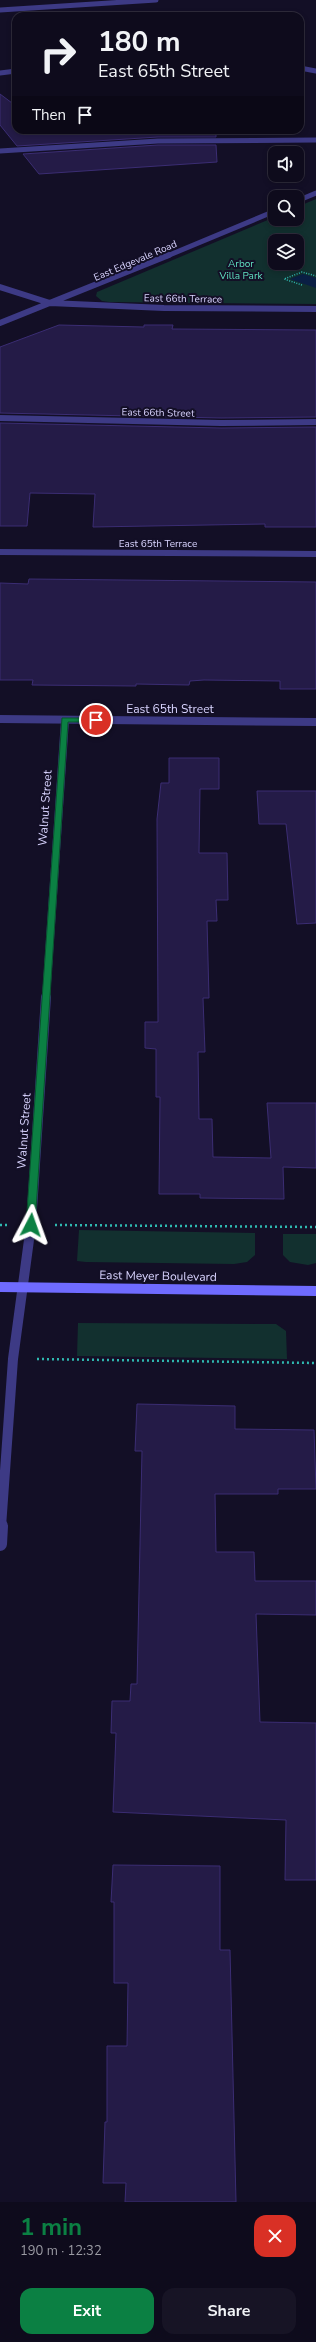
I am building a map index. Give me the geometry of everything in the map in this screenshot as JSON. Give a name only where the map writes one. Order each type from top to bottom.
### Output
[{"type":"main road","name":"East Meyer Boulevard","points":[[0,1287],[316,1291]]},
{"type":"street","points":[[0,10],[156,0]]},
{"type":"street","points":[[304,68],[316,70]]},
{"type":"street","points":[[0,73],[12,72]]},
{"type":"street","points":[[0,151],[146,141],[226,138],[316,140]]},
{"type":"street","points":[[304,198],[316,193]]},
{"type":"street","name":"East Edgevale Road","points":[[0,323],[268,213]]},
{"type":"street","points":[[0,287],[50,303]]},
{"type":"street","name":"East 66th Terrace","points":[[50,303],[164,308],[316,309]]},
{"type":"street","name":"East 66th Street","points":[[0,418],[221,423],[316,422]]},
{"type":"street","name":"East 65th Terrace","points":[[0,552],[316,554]]},
{"type":"street","name":"East 65th Street","points":[[0,719],[316,722]]},
{"type":"street","name":"Walnut Street","points":[[0,1544],[13,1359],[24,1287],[31,1217],[65,720]]},
{"type":"path","points":[[303,285],[284,279],[302,272],[316,276]]},
{"type":"path","points":[[0,1225],[6,1225]]},
{"type":"path","points":[[49,1225],[316,1227]]},
{"type":"path","points":[[40,1359],[316,1363]]},
{"type":"green space","name":"Arbor Villa Park","points":[[316,199],[316,304],[109,302],[102,301],[96,296],[97,292],[268,220],[268,226],[304,226],[304,204]]},
{"type":"green space","points":[[79,1230],[255,1233],[255,1255],[247,1262],[234,1264],[77,1261]]},
{"type":"green space","points":[[283,1234],[316,1234],[316,1263],[308,1265],[290,1262],[283,1255]]},
{"type":"green space","points":[[78,1323],[276,1324],[286,1331],[287,1359],[77,1356]]},
{"type":"water","points":[[303,274],[316,278],[316,288],[290,279]]},
{"type":"building","points":[[0,94],[12,103],[12,134],[216,134],[216,137],[158,137],[17,146],[0,125]]},
{"type":"building","points":[[158,145],[216,145],[217,162],[39,174],[23,154]]},
{"type":"building","points":[[59,325],[144,327],[144,325],[173,325],[172,329],[316,330],[316,417],[221,418],[0,413],[0,347]]},
{"type":"building","points":[[0,423],[221,428],[316,427],[316,527],[265,527],[265,524],[93,527],[95,494],[30,493],[27,526],[0,526]]},
{"type":"building","points":[[29,579],[316,582],[316,689],[280,689],[280,681],[204,680],[190,681],[189,685],[136,684],[136,686],[32,685],[33,680],[0,680],[0,583],[28,584]]},
{"type":"building","points":[[169,758],[219,758],[219,789],[200,789],[199,853],[227,853],[228,900],[216,900],[217,921],[207,921],[209,998],[203,998],[205,1052],[198,1052],[199,1119],[212,1119],[213,1157],[271,1158],[267,1103],[316,1103],[316,1168],[283,1167],[284,1199],[200,1198],[200,1194],[159,1194],[160,1097],[156,1097],[156,1049],[145,1048],[145,1022],[158,1022],[157,819],[161,783],[169,783]]},
{"type":"building","points":[[257,791],[316,791],[316,923],[297,924],[286,824],[259,824]]},
{"type":"building","points":[[137,1404],[235,1406],[235,1429],[314,1430],[316,1489],[278,1489],[278,1494],[215,1494],[216,1552],[254,1552],[255,1581],[316,1581],[316,1615],[256,1614],[260,1722],[316,1723],[316,1880],[285,1880],[286,1820],[113,1812],[116,1733],[111,1733],[112,1701],[130,1701],[131,1684],[137,1684],[142,1451],[135,1451]]},
{"type":"building","points":[[113,1865],[220,1866],[220,1950],[230,1950],[236,2202],[125,2202],[126,2183],[103,2183],[105,2122],[107,2122],[107,2046],[127,2046],[128,1983],[114,1983],[114,1902],[111,1902]]},
{"type":"route","points":[[31,1225],[65,720],[96,720]]}]
